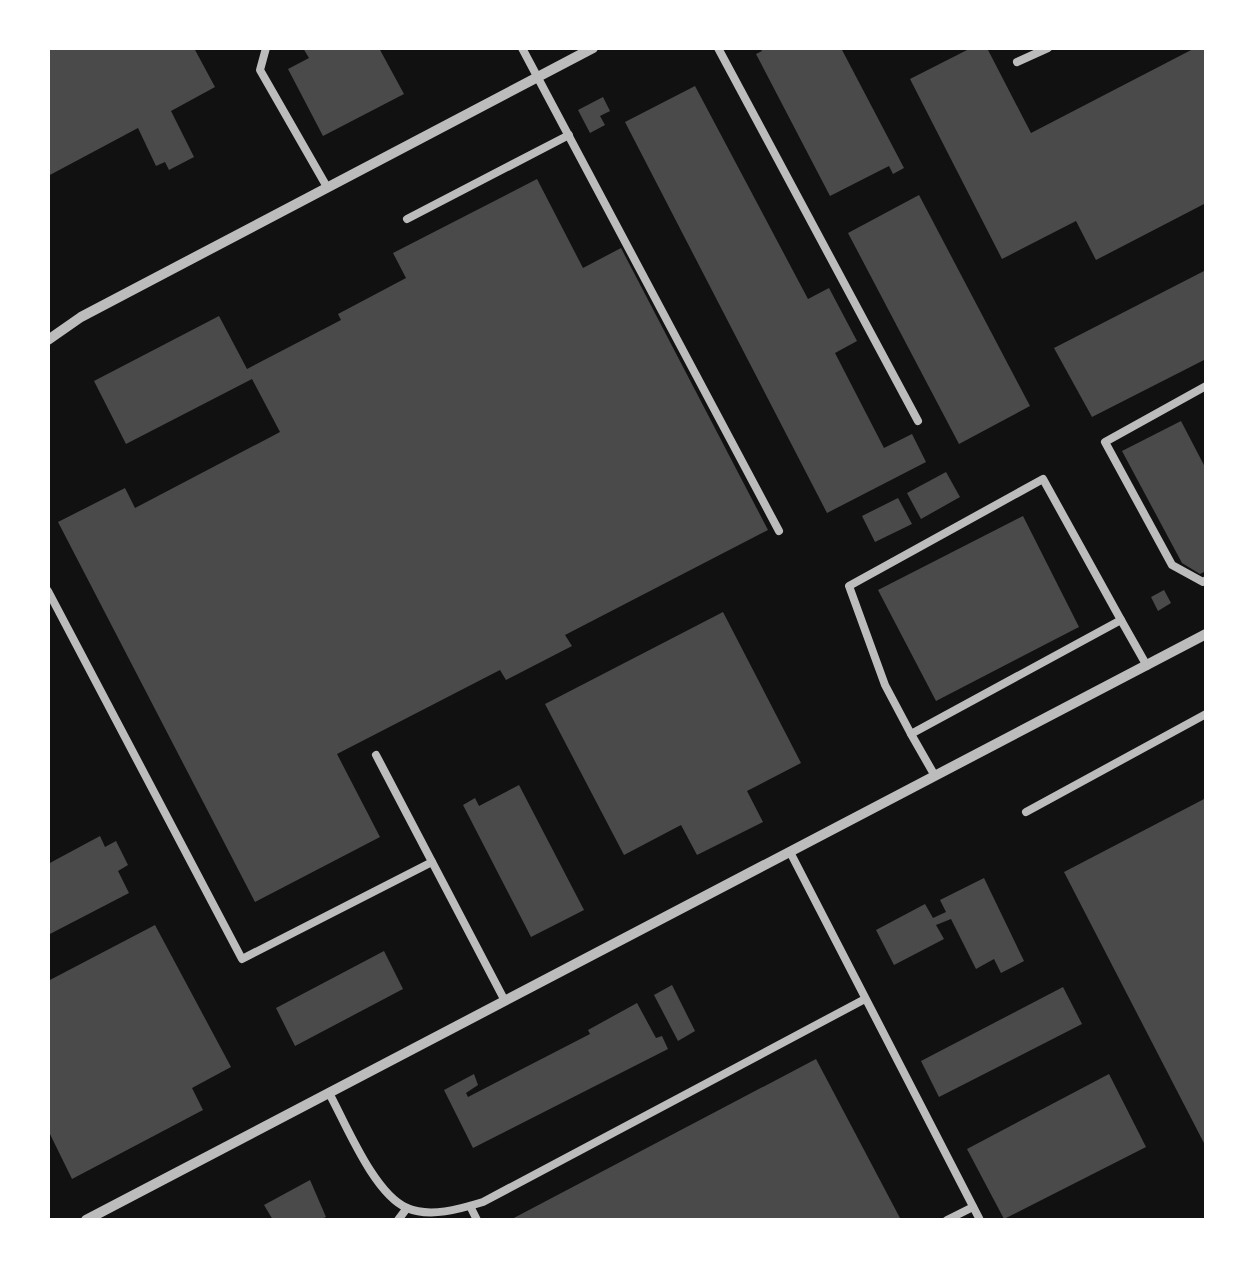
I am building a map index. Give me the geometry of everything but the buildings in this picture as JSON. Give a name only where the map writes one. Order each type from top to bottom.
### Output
[{"type":"street","points":[[48,340],[82,316],[593,48]]},
{"type":"street","points":[[86,1220],[1206,634]]},
{"type":"lane","points":[[266,48],[260,70],[327,188]]},
{"type":"lane","points":[[522,48],[779,531]]},
{"type":"lane","points":[[718,48],[918,422]]},
{"type":"lane","points":[[1017,62],[1048,48]]},
{"type":"lane","points":[[407,220],[569,135]]},
{"type":"lane","points":[[1206,402],[1203,388],[1105,442],[1172,566],[1202,582],[1206,580]]},
{"type":"lane","points":[[935,776],[885,684],[848,586],[1044,480],[1147,666]]},
{"type":"lane","points":[[48,591],[242,959],[432,862]]},
{"type":"lane","points":[[911,734],[1120,620]]},
{"type":"lane","points":[[1026,812],[1206,714]]},
{"type":"lane","points":[[376,755],[505,1001]]},
{"type":"lane","points":[[790,852],[980,1220]]},
{"type":"lane","points":[[330,1093],[388,1194],[407,1208],[438,1216],[470,1206],[865,999]]},
{"type":"lane","points":[[470,1206],[477,1220]]},
{"type":"lane","points":[[947,1220],[973,1207]]},
{"type":"lane","points":[[398,1220],[407,1208]]}]
